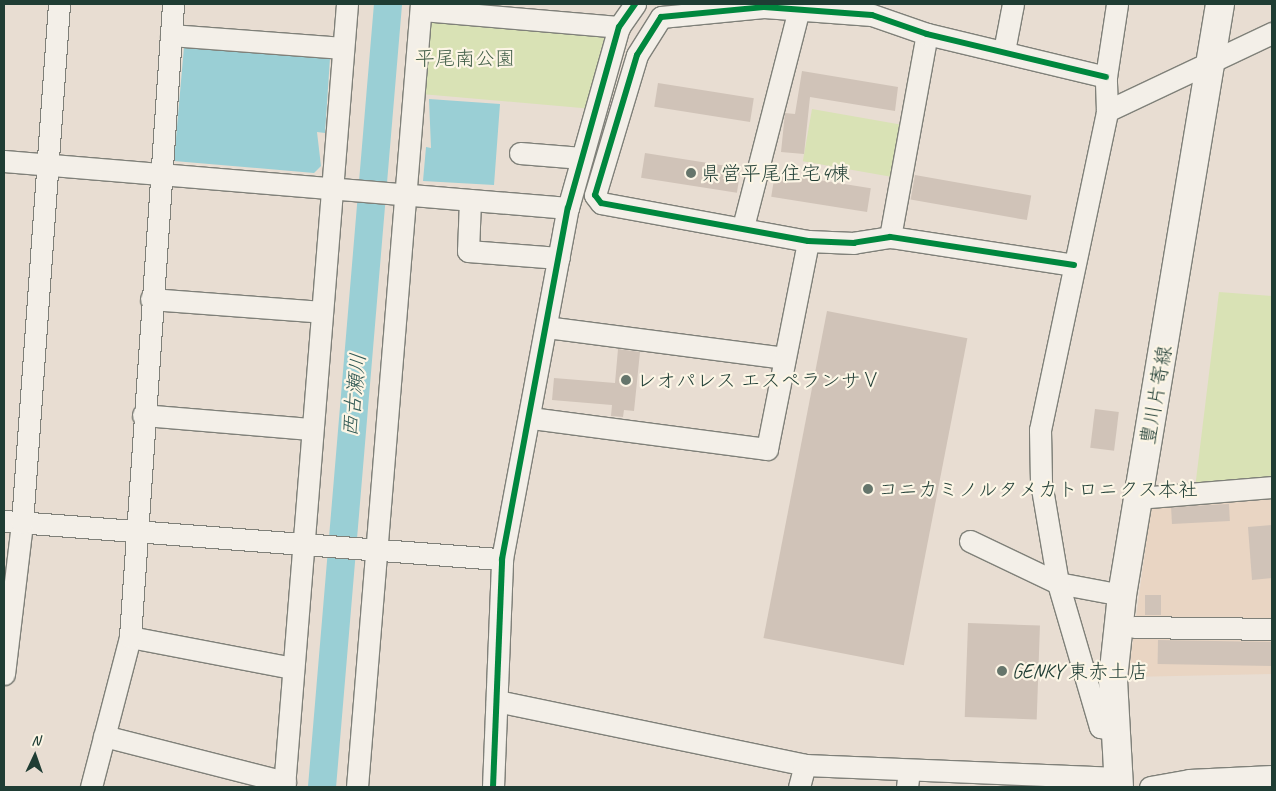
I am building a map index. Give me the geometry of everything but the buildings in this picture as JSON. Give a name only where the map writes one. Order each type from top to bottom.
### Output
[{"type":"main road","name":"豊川片寄線","points":[[1118,783],[1114,730],[1122,595],[1212,62],[1220,4]]},
{"type":"street","points":[[4,674],[13,522],[48,163],[59,4]]},
{"type":"street","points":[[91,787],[130,637],[143,415],[173,4]]},
{"type":"street","points":[[104,736],[284,784],[293,668],[308,546],[311,428],[322,312],[343,186],[344,48],[347,4]]},
{"type":"street","points":[[494,787],[502,559],[531,418],[568,208],[620,27],[635,4]]},
{"type":"street","points":[[1004,51],[1013,4]]},
{"type":"street","points":[[1114,730],[1100,727],[1058,583],[1041,482],[1040,430],[1107,111],[1106,77],[1116,4]]},
{"type":"street","points":[[1074,265],[890,237],[854,243],[808,241],[743,227],[601,203],[595,195],[637,55],[650,30],[661,17],[710,8],[764,6],[872,15],[927,34],[1106,77]]},
{"type":"street","points":[[357,787],[370,550],[401,193],[421,7],[620,27]]},
{"type":"street","points":[[743,227],[799,9]]},
{"type":"street","points":[[1107,111],[1272,33]]},
{"type":"street","points":[[890,237],[927,34]]},
{"type":"street","points":[[171,35],[344,48]]},
{"type":"street","points":[[520,153],[582,158]]},
{"type":"street","points":[[4,160],[343,186],[470,200],[568,208]]},
{"type":"street","points":[[470,200],[468,250],[559,258]]},
{"type":"street","points":[[531,418],[767,449],[808,241]]},
{"type":"street","points":[[152,299],[322,312]]},
{"type":"street","points":[[546,327],[784,358]]},
{"type":"street","points":[[143,415],[311,428]]},
{"type":"street","points":[[1138,498],[1272,488]]},
{"type":"street","points":[[13,522],[308,546],[502,559]]},
{"type":"street","points":[[970,541],[1058,583],[1122,595]]},
{"type":"street","points":[[1134,627],[1272,629]]},
{"type":"street","points":[[130,637],[293,668]]},
{"type":"street","points":[[497,701],[805,765],[908,778],[1118,783]]},
{"type":"street","points":[[799,787],[805,765]]},
{"type":"street","points":[[1150,787],[1251,782],[1272,776]]},
{"type":"shaded area","points":[[1272,482],[1272,674],[1128,677],[1153,492]]},
{"type":"green space","name":"平尾南公園","points":[[425,15],[614,32],[607,110],[418,94]]},
{"type":"green space","points":[[812,109],[902,125],[892,177],[803,161]]},
{"type":"green space","points":[[1219,292],[1272,296],[1272,482],[1195,488]]},
{"type":"water","points":[[184,47],[330,58],[325,133],[317,132],[321,166],[314,173],[174,161]]},
{"type":"water","points":[[429,99],[500,104],[494,185],[423,181],[426,147],[431,148]]},
{"type":"waterway","name":"西古瀬川","points":[[322,787],[388,4]]},
{"type":"cycle path","points":[[493,787],[502,559],[568,208],[619,27],[635,4]]},
{"type":"cycle path","points":[[1074,265],[890,237],[854,243],[808,241],[601,203],[595,195],[637,55],[661,17],[764,7],[872,15],[927,34],[1106,77]]},
{"type":"place","name":"県営平尾住宅4棟","points":[[691,173]]},
{"type":"place","name":"レオパレス エスペランサⅤ","points":[[626,380]]},
{"type":"place","name":"コニカミノルタメカトロニクス本社","points":[[868,489]]},
{"type":"place","name":"GENKY 東赤土店","points":[[1002,671]]}]
